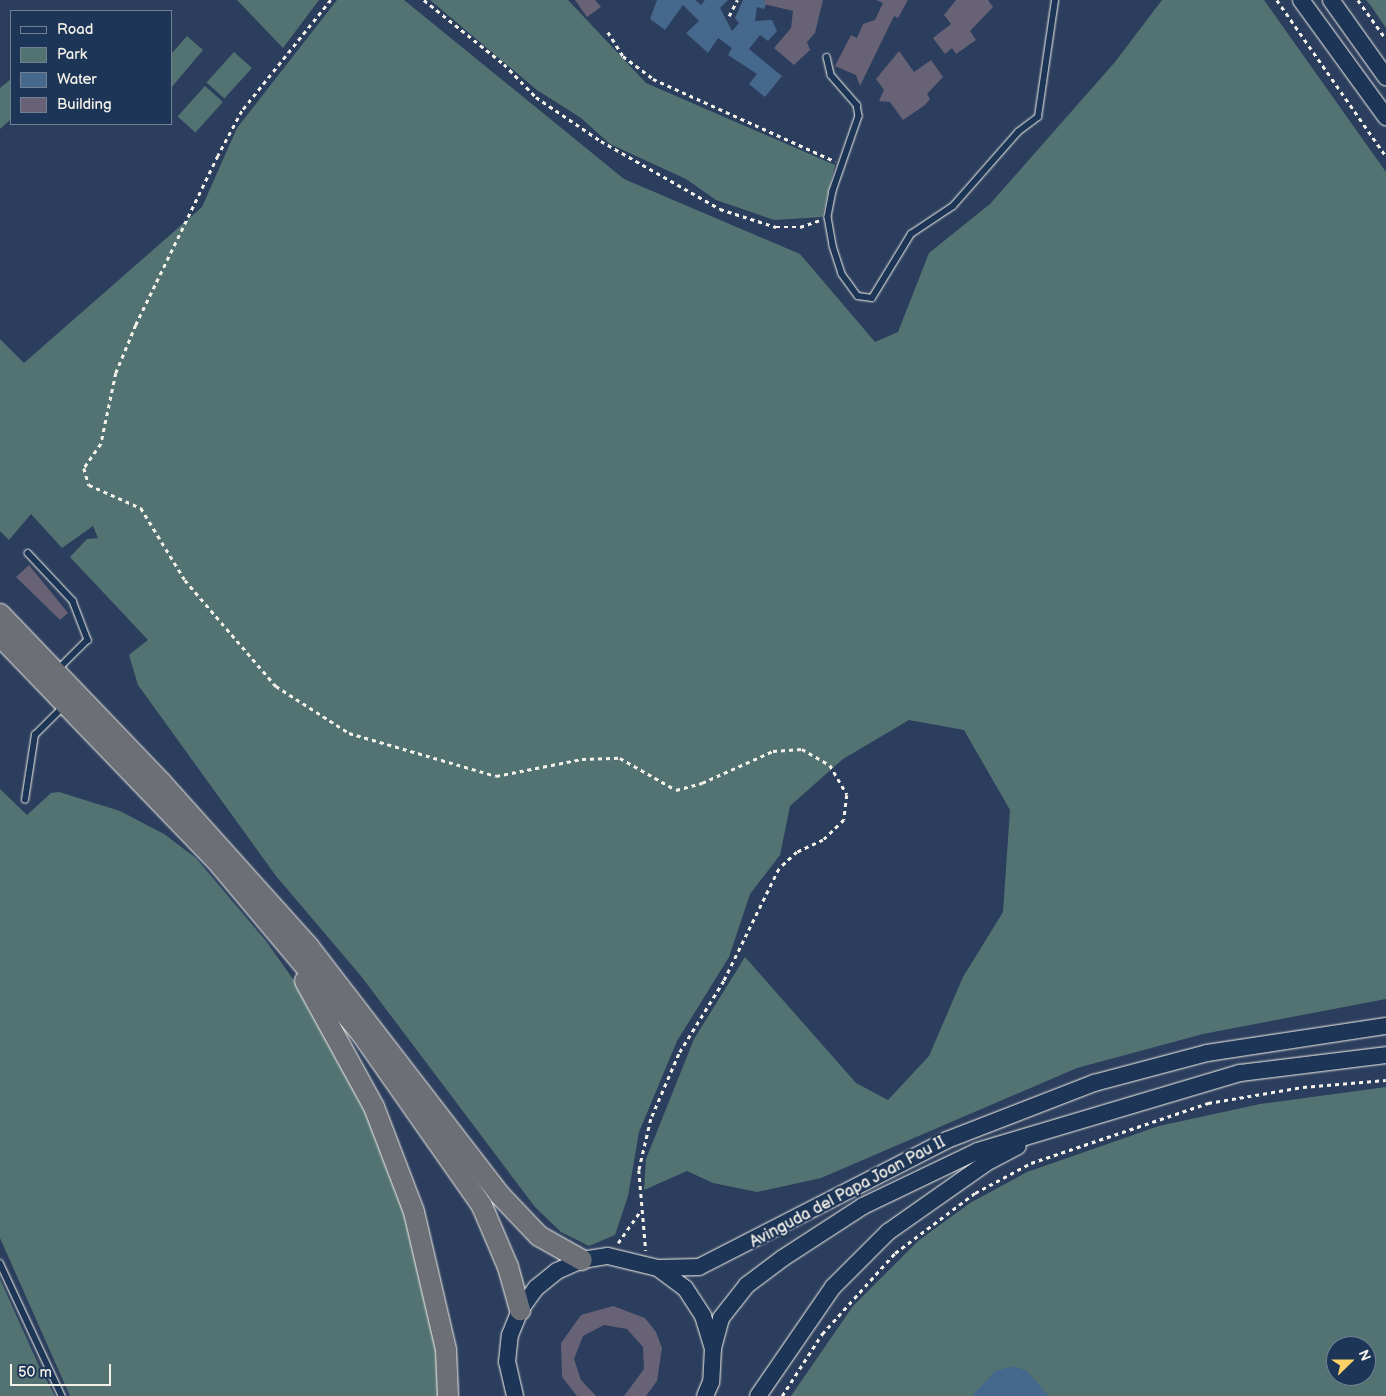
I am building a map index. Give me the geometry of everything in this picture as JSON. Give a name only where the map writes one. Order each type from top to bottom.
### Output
[{"type":"highway","points":[[0,614],[56,672],[315,954],[499,1194],[539,1236],[582,1260]]},
{"type":"highway","points":[[0,636],[66,704],[276,932],[361,1033],[470,1185],[501,1248],[520,1310]]},
{"type":"highway","points":[[276,932],[357,1074],[388,1142],[433,1285],[446,1350],[448,1396]]},
{"type":"main road","points":[[1301,0],[1386,117]]},
{"type":"main road","points":[[1331,0],[1386,77]]},
{"type":"main road","name":"Avinguda del Papa Joan Pau II","points":[[654,1266],[699,1267],[947,1140],[1094,1083],[1207,1053],[1386,1026]]},
{"type":"main road","name":"Avinguda del Papa Joan Pau II","points":[[713,1348],[721,1318],[748,1285],[822,1230],[905,1184],[978,1151],[1066,1121],[1240,1073],[1386,1055]]},
{"type":"main road","name":"Avinguda del Papa Joan Pau II","points":[[758,1396],[833,1287],[894,1227],[986,1163],[1066,1121]]},
{"type":"main road","points":[[512,1394],[510,1335],[520,1310],[536,1288],[557,1271],[582,1260],[608,1256],[654,1266],[685,1288],[704,1316],[713,1348],[711,1382],[705,1396]]},
{"type":"lane","points":[[827,58],[831,75],[857,105],[859,116],[841,164],[828,217],[842,274],[858,296],[872,298],[911,234],[953,206],[1018,132],[1038,117],[1055,0]]},
{"type":"lane","points":[[28,553],[73,601],[88,640],[56,672]]},
{"type":"lane","points":[[25,800],[34,735],[66,704]]},
{"type":"lane","points":[[0,1264],[62,1396]]},
{"type":"path","points":[[331,0],[242,111],[218,156],[136,325],[116,373],[101,444],[84,468],[89,485],[141,508],[185,580],[276,686],[349,732],[496,776],[582,759],[620,758],[676,790],[702,784],[774,751],[802,750],[830,765],[847,794],[844,820],[823,840],[797,852],[779,869],[724,981],[679,1054],[643,1143],[641,1210],[654,1266]]},
{"type":"path","points":[[424,0],[504,64],[536,97],[601,141],[720,209],[776,227],[800,227],[828,217]]},
{"type":"path","points":[[729,16],[737,0]]},
{"type":"path","points":[[1277,0],[1386,156]]},
{"type":"path","points":[[1358,0],[1386,40]]},
{"type":"path","points":[[608,32],[623,56],[653,79],[841,164]]},
{"type":"path","points":[[782,1396],[822,1334],[895,1253],[975,1193],[1031,1163],[1208,1103],[1303,1087],[1386,1080]]},
{"type":"path","points":[[608,1256],[641,1210]]},
{"type":"green space","points":[[237,0],[319,0],[283,48]]},
{"type":"green space","points":[[337,0],[404,0],[624,179],[800,254],[875,342],[898,332],[929,253],[990,204],[1115,62],[1162,0],[1264,0],[1386,172],[1386,999],[1203,1034],[1077,1068],[821,1178],[757,1192],[713,1183],[687,1171],[644,1190],[646,1159],[694,1039],[745,957],[856,1083],[888,1100],[929,1056],[963,977],[1003,912],[1010,810],[964,730],[909,720],[843,759],[790,806],[780,855],[750,894],[729,957],[677,1041],[639,1132],[628,1196],[615,1235],[589,1246],[561,1232],[535,1207],[361,976],[276,876],[138,685],[129,655],[148,640],[70,557],[87,539],[98,538],[93,526],[62,548],[31,514],[9,540],[0,531],[0,339],[24,363],[202,207],[237,128]]},
{"type":"green space","points":[[430,0],[568,0],[646,83],[835,165],[822,217],[774,220],[716,200],[686,179],[610,144],[581,118],[537,90]]},
{"type":"green space","points":[[1366,0],[1386,0],[1386,28],[1371,6]]},
{"type":"green space","points":[[187,36],[203,50],[172,87],[172,53]]},
{"type":"green space","points":[[234,52],[252,68],[224,99],[207,82]]},
{"type":"green space","points":[[10,80],[10,120],[0,129],[0,88]]},
{"type":"green space","points":[[205,86],[223,102],[195,133],[178,116]]},
{"type":"green space","points":[[0,789],[27,815],[51,793],[59,792],[120,811],[164,834],[196,858],[266,941],[298,986],[367,1110],[398,1186],[440,1364],[440,1396],[70,1396],[0,1238]]},
{"type":"green space","points":[[1386,1087],[1386,1396],[791,1396],[853,1306],[918,1241],[970,1203],[1027,1172],[1159,1126],[1260,1104]]},
{"type":"green space","points":[[0,1279],[39,1366],[55,1396],[0,1396]]},
{"type":"water","points":[[657,0],[695,0],[701,5],[705,0],[728,0],[720,8],[732,31],[739,23],[735,18],[743,0],[768,0],[764,9],[757,7],[755,21],[772,20],[777,31],[768,41],[760,35],[749,49],[782,76],[765,97],[749,84],[757,74],[728,55],[732,48],[718,38],[708,53],[686,33],[699,21],[683,5],[665,30],[650,19]]},
{"type":"water","points":[[1014,1366],[1027,1371],[1049,1396],[972,1396],[995,1371]]},
{"type":"building","points":[[575,0],[595,0],[601,7],[587,17]]},
{"type":"building","points":[[765,0],[823,0],[815,33],[807,42],[810,50],[794,65],[774,48],[791,28],[793,11],[764,4]]},
{"type":"building","points":[[876,0],[908,0],[898,18],[894,16],[860,86],[856,75],[835,66],[851,35],[857,38],[863,24],[875,20],[883,3]]},
{"type":"building","points":[[956,0],[988,0],[993,7],[970,31],[976,40],[956,54],[952,48],[945,54],[933,38],[951,24],[944,15]]},
{"type":"building","points":[[899,51],[914,72],[931,60],[943,77],[927,94],[930,99],[925,105],[903,120],[890,102],[879,101],[884,90],[876,79]]},
{"type":"building","points":[[29,565],[68,613],[60,620],[16,577]]},
{"type":"building","points":[[613,1306],[645,1318],[656,1332],[662,1348],[657,1381],[646,1396],[624,1396],[644,1369],[643,1347],[627,1329],[604,1325],[583,1336],[574,1359],[581,1380],[596,1396],[577,1396],[562,1377],[561,1343],[581,1315]]}]
